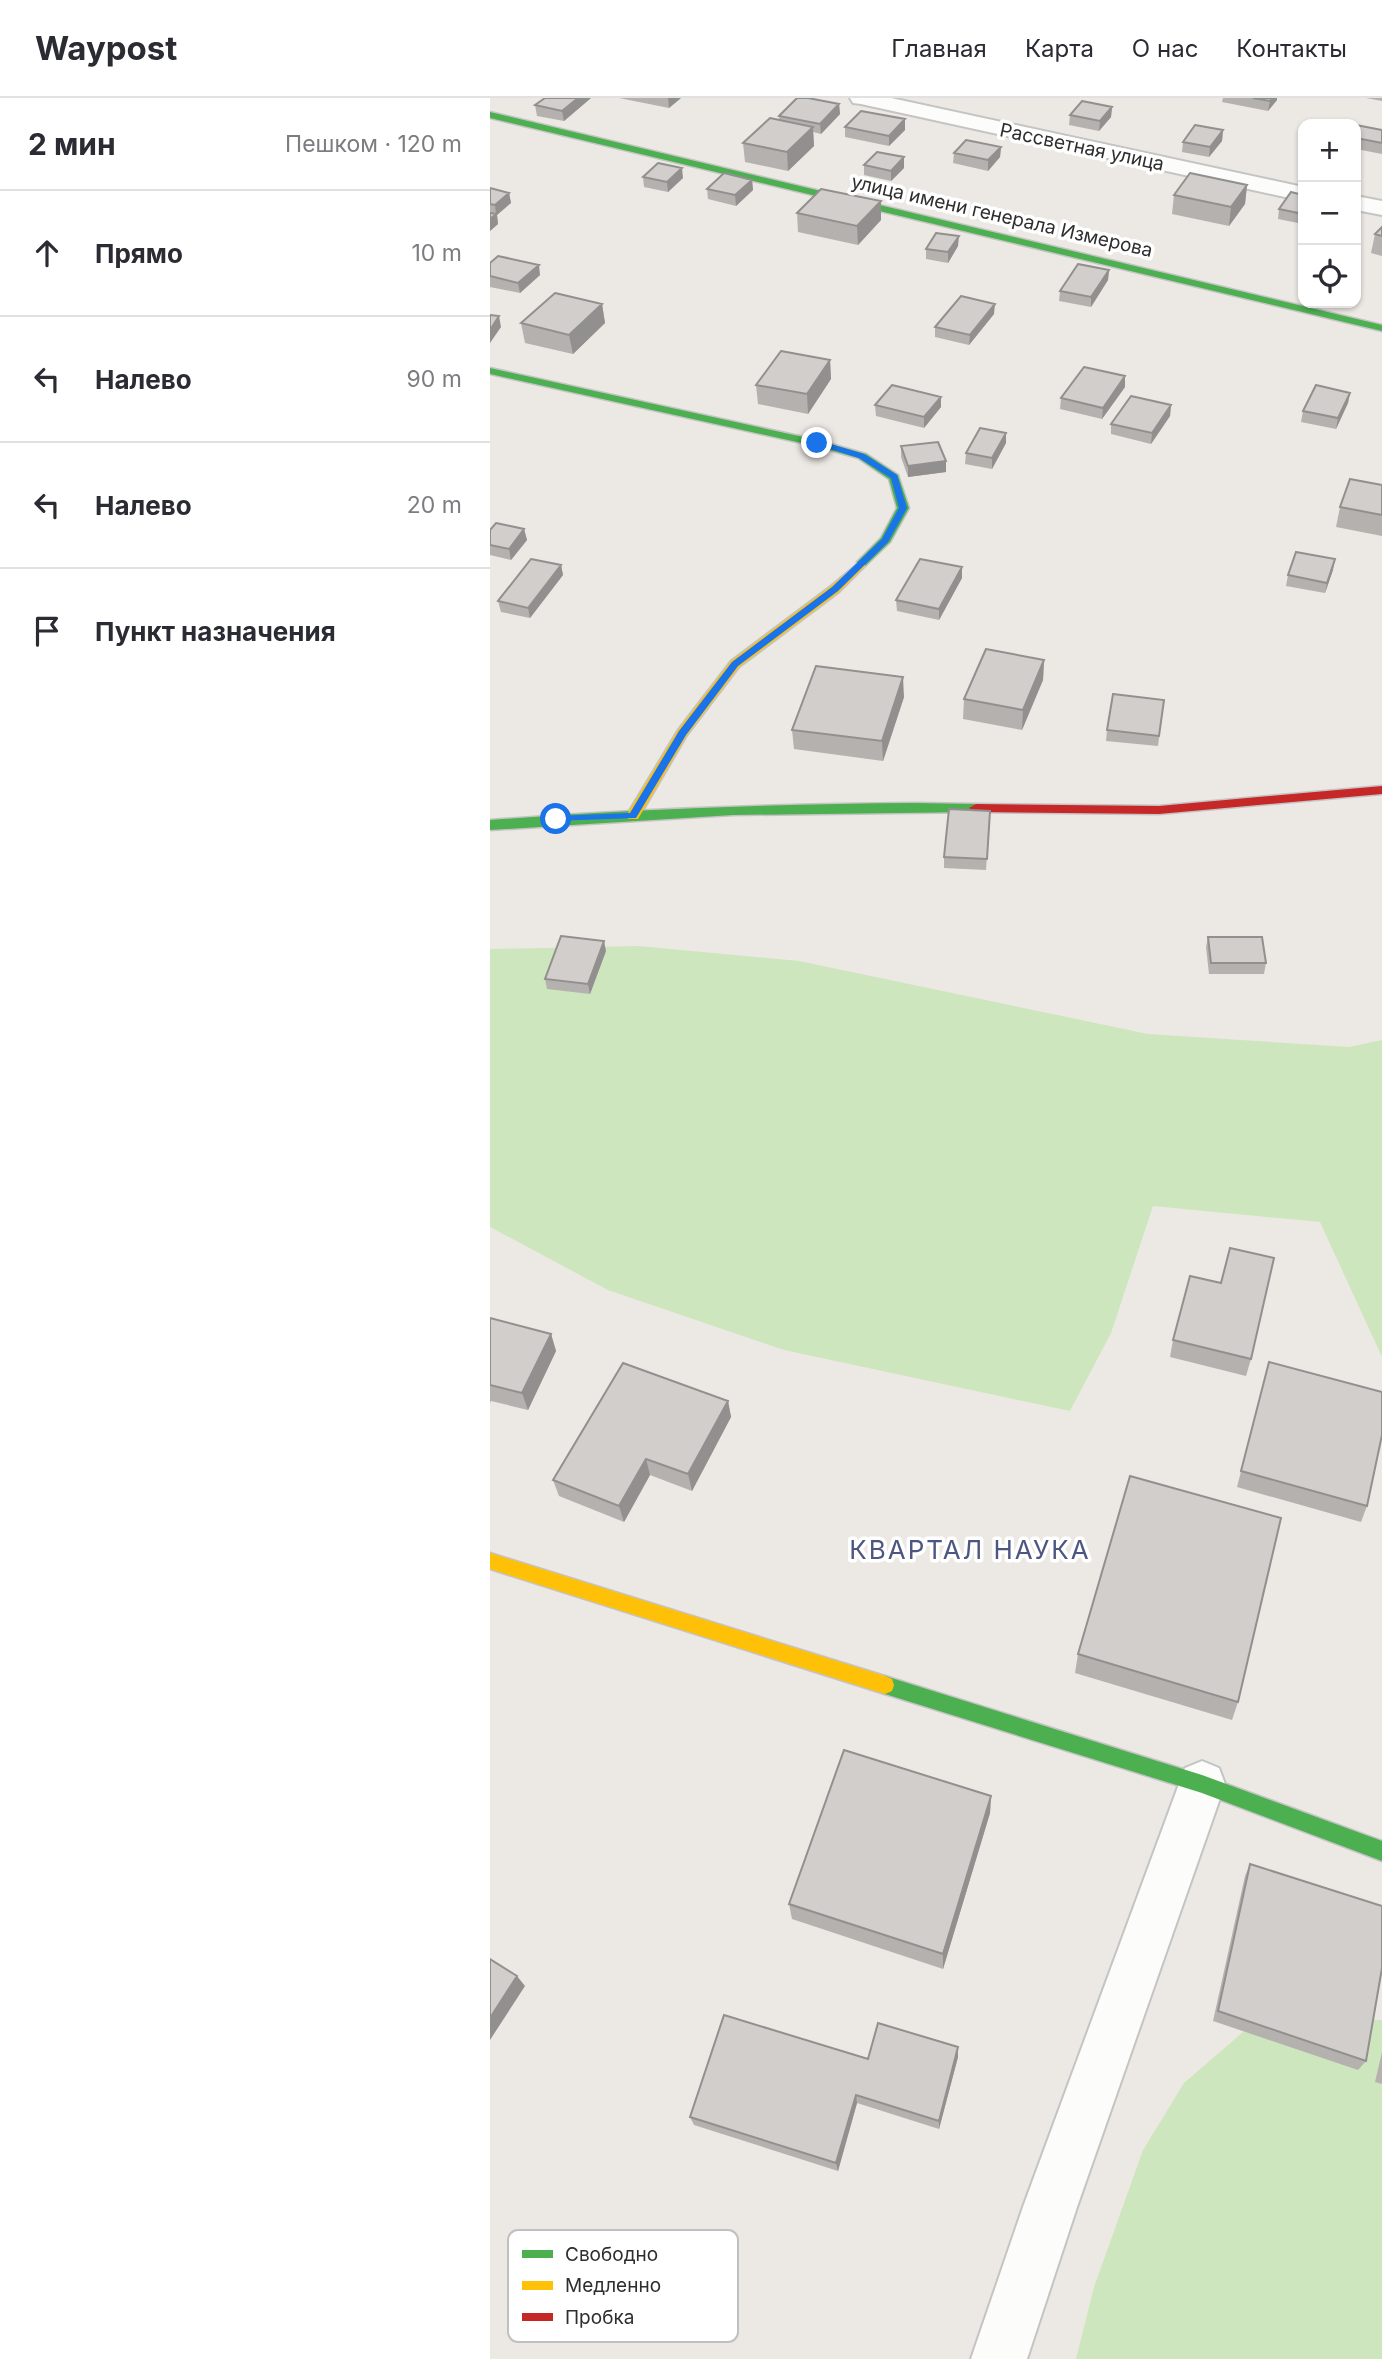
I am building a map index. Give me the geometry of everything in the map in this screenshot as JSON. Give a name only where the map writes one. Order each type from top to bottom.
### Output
[{"type":"street","name":"Рассветная улица","points":[[861,98],[1298,193]]},
{"type":"street","name":"улица имени генерала Измерова","points":[[490,115],[1382,328]]},
{"type":"street","points":[[1361,204],[1382,208]]},
{"type":"street","points":[[490,371],[817,443],[862,456],[894,477],[903,508],[886,540],[835,589],[735,664],[682,733],[633,816]]},
{"type":"street","points":[[490,825],[861,807],[1159,810],[1382,790]]},
{"type":"street","points":[[490,1562],[1202,1784],[1382,1851]]},
{"type":"street","points":[[999,2359],[1050,2207],[1202,1784]]},
{"type":"green space","points":[[638,946],[799,961],[1148,1034],[1349,1047],[1382,1040],[1382,1357],[1320,1222],[1153,1206],[1111,1333],[1070,1411],[784,1350],[608,1290],[490,1227],[490,949]]},
{"type":"green space","points":[[1257,2020],[1382,2020],[1382,2359],[1076,2359],[1094,2287],[1143,2150],[1184,2083]]},
{"type":"building","points":[[545,98],[578,98],[562,111],[535,105]]},
{"type":"building","points":[[797,98],[839,104],[820,124],[779,116]]},
{"type":"building","points":[[1082,101],[1112,107],[1100,121],[1070,115]]},
{"type":"building","points":[[861,111],[905,119],[889,136],[845,127]]},
{"type":"building","points":[[770,118],[813,127],[787,152],[743,143]]},
{"type":"building","points":[[1195,125],[1223,130],[1210,147],[1183,142]]},
{"type":"building","points":[[1361,126],[1382,130],[1382,143],[1361,139]]},
{"type":"building","points":[[966,140],[1001,147],[988,160],[954,153]]},
{"type":"building","points":[[877,152],[904,157],[891,171],[864,165]]},
{"type":"building","points":[[658,163],[682,168],[667,182],[643,177]]},
{"type":"building","points":[[724,173],[752,180],[735,195],[707,189]]},
{"type":"building","points":[[1190,173],[1247,185],[1231,207],[1174,195]]},
{"type":"building","points":[[490,188],[509,193],[495,205],[490,204]]},
{"type":"building","points":[[821,189],[881,201],[857,226],[797,213]]},
{"type":"building","points":[[1291,192],[1298,194],[1298,213],[1279,209]]},
{"type":"building","points":[[1382,227],[1382,236],[1375,234]]},
{"type":"building","points":[[936,233],[959,236],[948,252],[926,249]]},
{"type":"building","points":[[498,256],[539,265],[518,283],[490,276],[490,263]]},
{"type":"building","points":[[1078,264],[1109,270],[1091,297],[1060,291]]},
{"type":"building","points":[[555,293],[602,304],[569,335],[521,323]]},
{"type":"building","points":[[961,296],[995,304],[970,335],[935,327]]},
{"type":"building","points":[[490,315],[499,316],[490,330]]},
{"type":"building","points":[[781,351],[830,360],[807,394],[756,385]]},
{"type":"building","points":[[1084,367],[1125,376],[1103,408],[1061,398]]},
{"type":"building","points":[[892,385],[941,397],[924,417],[875,405]]},
{"type":"building","points":[[1316,385],[1350,393],[1338,418],[1303,411]]},
{"type":"building","points":[[1131,396],[1171,405],[1152,433],[1111,424]]},
{"type":"building","points":[[980,428],[1006,433],[992,458],[966,453]]},
{"type":"building","points":[[938,442],[946,461],[908,466],[901,446]]},
{"type":"building","points":[[1350,479],[1382,485],[1382,515],[1340,507]]},
{"type":"building","points":[[496,523],[524,529],[509,549],[490,545],[490,530]]},
{"type":"building","points":[[1296,552],[1335,559],[1327,583],[1288,575]]},
{"type":"building","points":[[531,559],[561,565],[528,608],[498,601]]},
{"type":"building","points":[[920,559],[962,567],[939,609],[896,600]]},
{"type":"building","points":[[986,649],[1044,660],[1023,710],[964,699]]},
{"type":"building","points":[[816,666],[903,677],[882,741],[792,730]]},
{"type":"building","points":[[1113,694],[1164,700],[1159,736],[1107,730]]},
{"type":"building","points":[[949,809],[990,811],[987,859],[944,857]]},
{"type":"building","points":[[561,936],[604,941],[588,984],[545,979]]},
{"type":"building","points":[[1208,937],[1262,937],[1266,963],[1211,963]]},
{"type":"building","points":[[1230,1248],[1274,1258],[1251,1359],[1173,1340],[1190,1276],[1221,1283]]},
{"type":"building","points":[[490,1318],[551,1334],[522,1393],[490,1385]]},
{"type":"building","points":[[1269,1362],[1382,1392],[1382,1435],[1367,1506],[1241,1471]]},
{"type":"building","points":[[623,1363],[728,1401],[688,1474],[646,1459],[619,1506],[553,1480]]},
{"type":"building","points":[[1130,1476],[1281,1518],[1238,1702],[1078,1654]]},
{"type":"building","points":[[844,1750],[991,1796],[943,1954],[789,1904]]},
{"type":"building","points":[[1250,1864],[1382,1906],[1382,1968],[1366,2061],[1218,2011]]},
{"type":"building","points":[[490,1959],[517,1976],[490,2018]]},
{"type":"building","points":[[724,2015],[868,2059],[878,2023],[958,2047],[939,2121],[856,2095],[836,2163],[690,2117]]},
{"type":"traffic: fast","points":[[490,115],[1382,328]]},
{"type":"traffic: fast","points":[[490,371],[817,443],[862,456],[894,477],[903,508],[886,540],[861,564]]},
{"type":"traffic: fast","points":[[490,825],[733,810],[976,808]]},
{"type":"traffic: fast","points":[[885,1685],[1202,1784],[1382,1851]]},
{"type":"traffic: slow","points":[[633,816],[682,733],[735,664],[835,589],[861,564]]},
{"type":"traffic: slow","points":[[490,1561],[885,1685]]},
{"type":"traffic: jam","points":[[976,808],[1159,810],[1382,790]]},
{"type":"district","name":"КВАРТАЛ НАУКА","points":[[970,1549]]},
{"type":"route","points":[[556,819],[633,816],[682,733],[735,664],[835,589],[886,540],[903,508],[894,477],[862,456],[817,443]]}]
